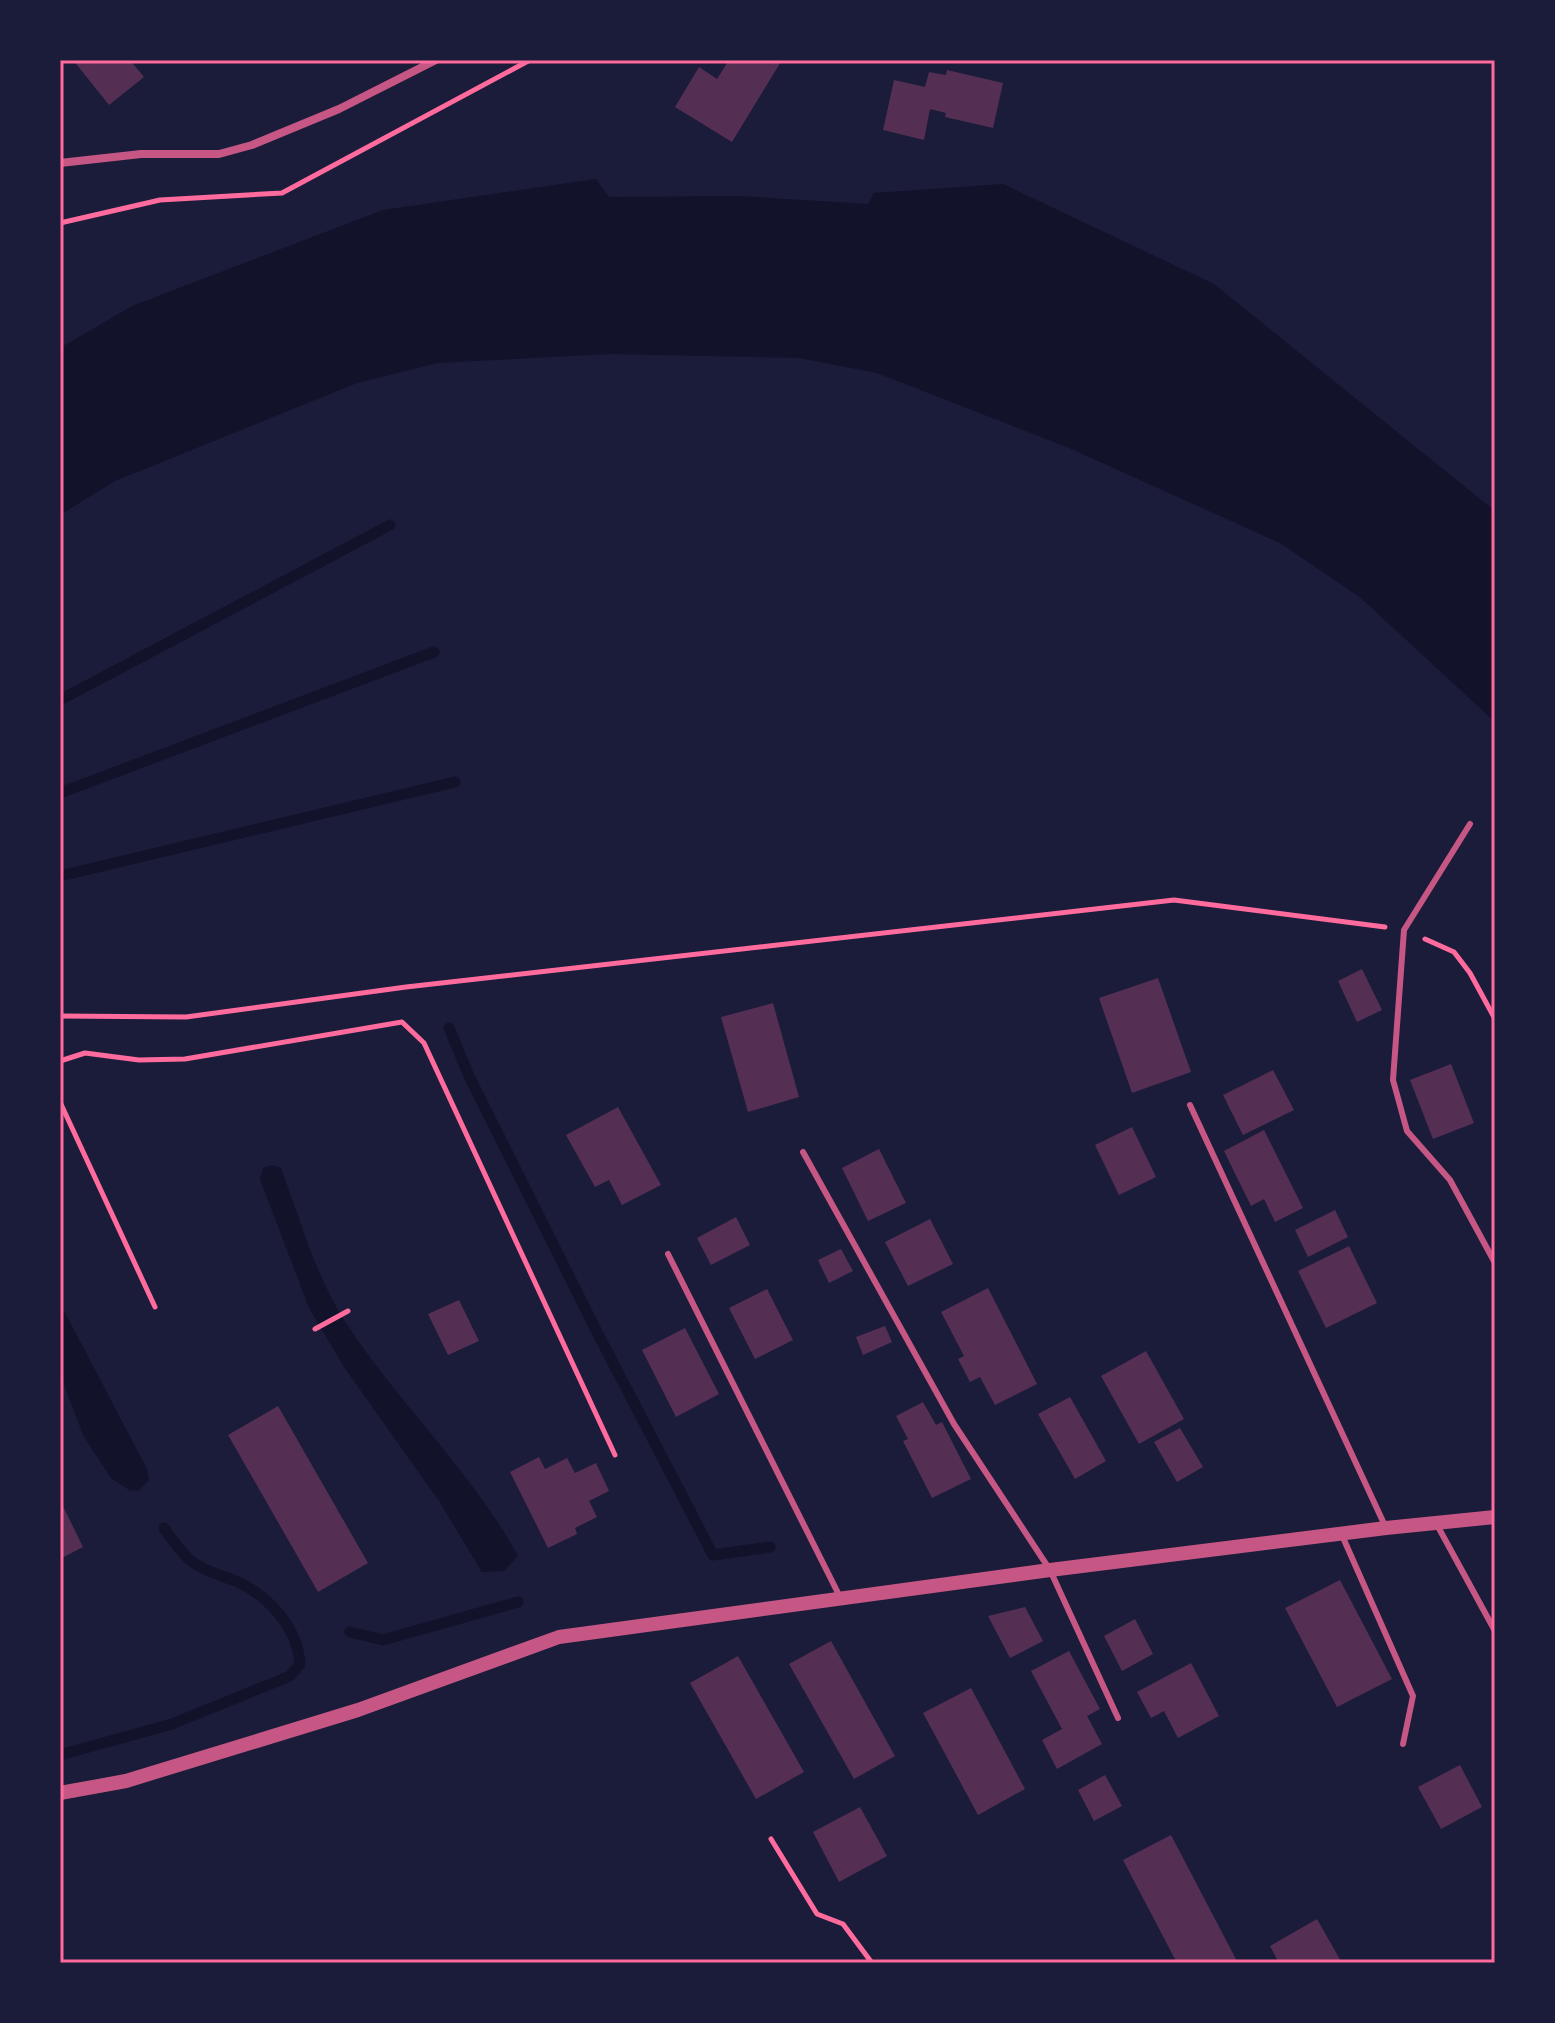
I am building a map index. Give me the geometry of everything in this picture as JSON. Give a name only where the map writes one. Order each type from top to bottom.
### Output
[{"type":"street","points":[[60,163],[141,154],[219,154],[252,145],[339,109],[436,60]]},
{"type":"street","points":[[60,1793],[126,1781],[358,1710],[559,1637],[1050,1570],[1495,1517]]},
{"type":"lane","points":[[1470,824],[1404,930],[1393,1080],[1407,1131],[1450,1180],[1495,1263]]},
{"type":"lane","points":[[1190,1105],[1386,1528]]},
{"type":"lane","points":[[803,1152],[954,1424],[1050,1570],[1118,1718]]},
{"type":"lane","points":[[668,1254],[840,1597]]},
{"type":"lane","points":[[1436,1523],[1495,1631]]},
{"type":"lane","points":[[1341,1533],[1413,1696],[1403,1744]]},
{"type":"path","points":[[60,223],[160,200],[282,193],[530,60]]},
{"type":"path","points":[[60,1016],[186,1017],[406,987],[1174,900],[1404,930],[1454,952],[1470,973],[1495,1019]]},
{"type":"path","points":[[60,1061],[85,1053],[139,1060],[185,1059],[402,1022],[424,1043],[615,1455]]},
{"type":"path","points":[[60,1102],[155,1307]]},
{"type":"path","points":[[315,1329],[348,1311]]},
{"type":"path","points":[[771,1839],[817,1914],[843,1924],[872,1963]]},
{"type":"shaded area","points":[[596,179],[609,197],[739,196],[868,204],[874,193],[1003,184],[1214,284],[1495,511],[1495,722],[1361,598],[1280,543],[1069,448],[877,373],[799,358],[611,354],[438,363],[357,383],[115,481],[60,515],[60,348],[132,306],[383,210]]},
{"type":"shaded area","points":[[272,1165],[281,1168],[316,1265],[344,1320],[478,1494],[518,1556],[504,1571],[482,1572],[439,1501],[344,1367],[309,1308],[260,1179],[263,1168]]},
{"type":"shaded area","points":[[60,1303],[147,1469],[149,1480],[138,1491],[129,1490],[111,1478],[84,1437],[60,1374]]},
{"type":"building","points":[[73,60],[130,60],[144,77],[109,105]]},
{"type":"building","points":[[729,60],[782,60],[732,142],[675,107],[699,67],[717,79]]},
{"type":"building","points":[[947,70],[1003,83],[993,128],[945,117],[946,113],[930,109],[924,140],[883,130],[894,80],[925,87],[929,72],[946,75]]},
{"type":"building","points":[[1362,969],[1382,1010],[1357,1022],[1338,981]]},
{"type":"building","points":[[1158,978],[1191,1072],[1132,1093],[1099,998]]},
{"type":"building","points":[[773,1003],[799,1097],[748,1112],[721,1017]]},
{"type":"building","points":[[1451,1064],[1474,1123],[1433,1139],[1410,1080]]},
{"type":"building","points":[[1273,1070],[1294,1110],[1243,1135],[1223,1095]]},
{"type":"building","points":[[618,1107],[661,1185],[622,1205],[609,1180],[595,1187],[566,1135]]},
{"type":"building","points":[[1132,1127],[1156,1177],[1119,1195],[1095,1145]]},
{"type":"building","points":[[1264,1130],[1303,1208],[1275,1222],[1264,1199],[1251,1206],[1224,1151]]},
{"type":"building","points":[[879,1149],[906,1203],[868,1221],[842,1168]]},
{"type":"building","points":[[1335,1210],[1348,1237],[1308,1257],[1295,1230]]},
{"type":"building","points":[[736,1217],[750,1245],[711,1265],[697,1238]]},
{"type":"building","points":[[930,1219],[953,1264],[908,1286],[885,1242]]},
{"type":"building","points":[[1349,1246],[1377,1303],[1326,1328],[1298,1271]]},
{"type":"building","points":[[841,1249],[853,1271],[829,1283],[818,1260]]},
{"type":"building","points":[[988,1288],[1037,1384],[995,1405],[980,1377],[970,1382],[958,1359],[964,1356],[941,1312]]},
{"type":"building","points":[[767,1289],[793,1340],[755,1359],[729,1308]]},
{"type":"building","points":[[459,1300],[479,1341],[448,1355],[428,1314]]},
{"type":"building","points":[[885,1326],[892,1342],[863,1355],[856,1337]]},
{"type":"building","points":[[685,1328],[719,1394],[676,1417],[642,1350]]},
{"type":"building","points":[[1146,1351],[1184,1419],[1139,1444],[1101,1376]]},
{"type":"building","points":[[1070,1397],[1106,1461],[1075,1479],[1038,1414]]},
{"type":"building","points":[[923,1402],[936,1425],[942,1422],[971,1479],[932,1498],[903,1441],[908,1439],[896,1416]]},
{"type":"building","points":[[278,1406],[368,1563],[318,1592],[228,1435]]},
{"type":"building","points":[[1180,1428],[1203,1467],[1177,1482],[1154,1442]]},
{"type":"building","points":[[539,1457],[545,1469],[567,1458],[575,1473],[596,1463],[609,1491],[589,1501],[597,1517],[575,1528],[577,1534],[548,1548],[510,1472]]},
{"type":"building","points":[[60,1500],[83,1547],[60,1559]]},
{"type":"building","points":[[1340,1580],[1392,1679],[1337,1707],[1285,1608]]},
{"type":"building","points":[[1025,1607],[1043,1641],[1010,1658],[988,1616]]},
{"type":"building","points":[[1135,1619],[1153,1654],[1122,1671],[1104,1636]]},
{"type":"building","points":[[831,1641],[895,1756],[854,1779],[789,1664]]},
{"type":"building","points":[[1069,1651],[1100,1709],[1087,1716],[1102,1744],[1057,1769],[1042,1740],[1062,1729],[1031,1671]]},
{"type":"building","points":[[738,1656],[804,1772],[756,1799],[690,1683]]},
{"type":"building","points":[[1191,1663],[1219,1716],[1178,1738],[1164,1711],[1151,1718],[1137,1692]]},
{"type":"building","points":[[971,1688],[1025,1789],[978,1815],[923,1713]]},
{"type":"building","points":[[1460,1765],[1482,1807],[1441,1829],[1418,1787]]},
{"type":"building","points":[[1105,1775],[1122,1806],[1094,1821],[1078,1790]]},
{"type":"building","points":[[860,1807],[887,1856],[839,1882],[813,1832]]},
{"type":"building","points":[[1171,1835],[1238,1963],[1177,1963],[1123,1860]]},
{"type":"building","points":[[1317,1919],[1342,1963],[1279,1963],[1270,1946]]},
{"type":"waterway","points":[[60,700],[390,525]]},
{"type":"waterway","points":[[60,793],[434,652]]},
{"type":"waterway","points":[[60,876],[455,782]]},
{"type":"waterway","points":[[449,1028],[469,1076],[597,1332],[713,1555],[770,1547]]},
{"type":"waterway","points":[[60,1755],[172,1724],[290,1676],[300,1664],[294,1639],[271,1605],[250,1588],[193,1562],[164,1528]]},
{"type":"waterway","points":[[350,1632],[383,1640],[518,1602]]}]
